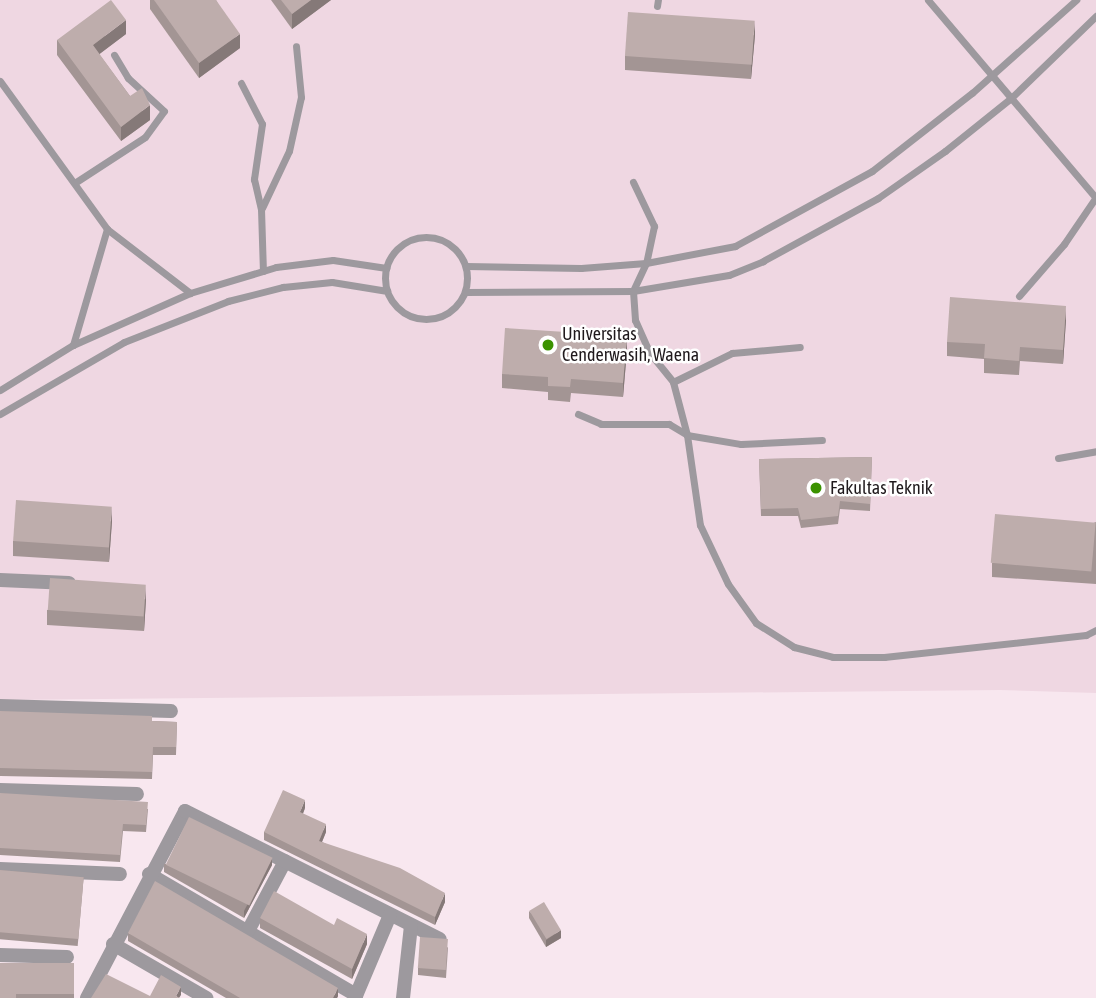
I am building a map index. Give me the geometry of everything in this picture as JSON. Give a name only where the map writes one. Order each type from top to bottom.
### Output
[{"type":"street","points":[[0,580],[90,583]]},
{"type":"street","points":[[0,706],[171,711]]},
{"type":"street","points":[[0,790],[137,794]]},
{"type":"street","points":[[86,998],[149,874],[185,811],[440,939]]},
{"type":"street","points":[[247,931],[285,861]]},
{"type":"street","points":[[0,869],[120,874]]},
{"type":"street","points":[[149,874],[355,996],[390,915]]},
{"type":"street","points":[[403,998],[411,925]]},
{"type":"street","points":[[113,944],[188,993],[206,998]]},
{"type":"street","points":[[0,955],[67,957]]},
{"type":"lane","points":[[928,0],[990,77],[1096,197],[1064,243],[1018,296]]},
{"type":"lane","points":[[466,266],[581,268],[646,263],[735,246],[872,171],[990,77],[1076,0]]},
{"type":"lane","points":[[465,292],[633,291],[729,275],[764,261],[877,198],[1010,99],[1096,16]]},
{"type":"lane","points":[[261,209],[289,151],[301,97],[296,46]]},
{"type":"lane","points":[[76,182],[145,137],[164,111],[144,88],[128,78],[114,55]]},
{"type":"lane","points":[[0,81],[76,182],[107,229],[190,293]]},
{"type":"lane","points":[[241,83],[262,124],[254,179],[261,209],[263,271]]},
{"type":"lane","points":[[634,182],[654,226],[646,263],[633,291],[639,335],[673,382],[687,435],[700,525],[728,584],[756,623],[794,647],[833,657],[884,657],[1086,635],[1096,629]]},
{"type":"lane","points":[[73,345],[107,229]]},
{"type":"lane","points":[[415,238],[436,238],[455,248],[466,266],[465,292],[447,314],[425,319],[404,313],[387,291],[386,268],[396,249],[415,238]]},
{"type":"lane","points":[[0,390],[73,345],[190,293],[263,271],[333,260],[386,268]]},
{"type":"lane","points":[[0,414],[124,342],[228,301],[283,287],[332,282],[387,291]]},
{"type":"lane","points":[[673,382],[732,353],[800,347]]},
{"type":"lane","points":[[578,414],[601,424],[669,424],[687,435],[741,444],[822,440]]},
{"type":"lane","points":[[1058,458],[1096,451]]},
{"type":"shaded area","name":"Universitas Cenderwasih, Waena","points":[[0,0],[1096,0],[1096,693],[1000,690],[0,700]]},
{"type":"building","points":[[111,0],[126,20],[93,45],[130,96],[142,88],[150,105],[121,127],[57,40]]},
{"type":"building","points":[[154,0],[216,0],[240,34],[199,63]]},
{"type":"building","points":[[281,0],[311,0],[292,14]]},
{"type":"building","points":[[628,12],[755,21],[752,65],[625,56]]},
{"type":"building","points":[[950,297],[1066,306],[1063,350],[1020,347],[1019,361],[984,358],[985,344],[947,342]]},
{"type":"building","points":[[505,328],[627,336],[623,383],[571,379],[570,387],[548,386],[548,377],[502,374]]},
{"type":"building","name":"Fakultas Teknik","points":[[872,457],[870,504],[840,501],[838,516],[801,520],[798,508],[761,509],[759,459]]},
{"type":"building","points":[[16,500],[112,507],[109,548],[13,541]]},
{"type":"building","points":[[995,514],[1096,523],[1091,572],[991,563]]},
{"type":"building","points":[[50,578],[146,585],[144,617],[48,610]]},
{"type":"building","points":[[0,711],[152,716],[152,721],[177,722],[176,747],[153,747],[152,772],[0,768]]},
{"type":"building","points":[[283,790],[305,800],[300,812],[326,824],[319,841],[400,868],[445,893],[435,917],[264,832]]},
{"type":"building","points":[[0,793],[148,802],[146,825],[123,824],[120,855],[0,848]]},
{"type":"building","points":[[189,817],[273,858],[249,905],[166,865]]},
{"type":"building","points":[[0,870],[84,877],[78,939],[0,932]]},
{"type":"building","points":[[155,881],[338,988],[333,998],[240,998],[128,933]]},
{"type":"building","points":[[274,891],[334,925],[337,918],[367,934],[352,969],[260,918]]},
{"type":"building","points":[[544,902],[561,930],[546,939],[529,911]]},
{"type":"building","points":[[420,937],[448,939],[446,970],[418,968]]},
{"type":"building","points":[[0,963],[74,963],[74,994],[16,994],[16,998],[0,998]]},
{"type":"building","points":[[106,974],[150,996],[161,975],[181,987],[176,996],[179,998],[91,998]]},
{"type":"place","name":"Universitas Cenderwasih, Waena","points":[[548,345]]},
{"type":"place","name":"Fakultas Teknik","points":[[816,488]]}]
